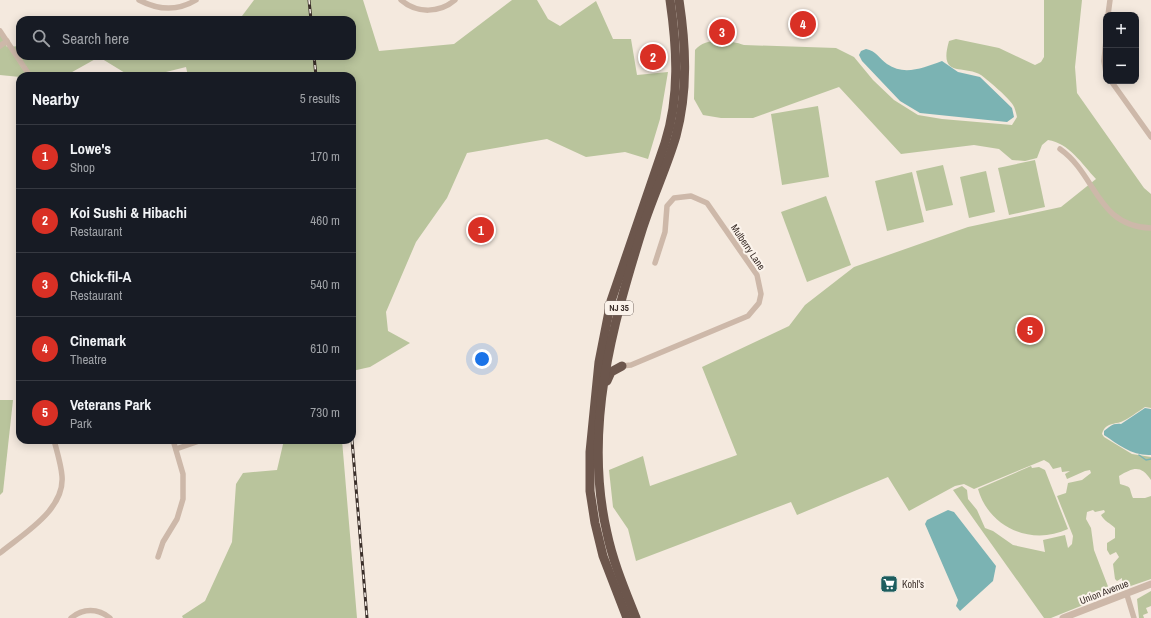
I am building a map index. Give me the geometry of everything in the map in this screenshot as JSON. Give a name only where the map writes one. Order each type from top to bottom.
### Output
[{"type":"highway","name":"NJ 35","points":[[627,618],[603,556],[595,523],[590,491],[590,452],[599,362],[611,301],[665,143],[671,118],[676,69],[674,31],[670,0]]},
{"type":"highway","name":"NJ 35","points":[[636,618],[612,553],[603,515],[597,453],[600,401],[611,336],[642,231],[680,119],[686,64],[684,30],[679,0]]},
{"type":"highway","points":[[600,401],[608,376],[611,372],[622,366],[613,360],[611,336]]},
{"type":"street","points":[[140,0],[152,6],[171,8],[184,6],[196,0]]},
{"type":"street","points":[[401,0],[411,7],[425,11],[445,7],[455,0]]},
{"type":"street","points":[[1108,12],[1110,0]]},
{"type":"street","points":[[0,31],[16,55]]},
{"type":"street","points":[[0,46],[7,41]]},
{"type":"street","points":[[19,60],[27,72]]},
{"type":"street","points":[[1112,84],[1151,137]]},
{"type":"street","points":[[1060,149],[1074,161],[1101,202],[1111,214],[1127,224],[1151,228]]},
{"type":"street","name":"Mulberry Lane","points":[[622,366],[631,365],[748,316],[759,303],[761,294],[757,275],[707,203],[691,196],[674,198],[667,206],[665,232],[655,263]]},
{"type":"street","points":[[0,553],[47,514],[58,498],[62,477],[55,444]]},
{"type":"street","points":[[158,557],[163,542],[177,519],[183,499],[183,474],[174,444]]},
{"type":"street","points":[[176,449],[190,444]]},
{"type":"street","name":"Union Avenue","points":[[1063,618],[1151,584]]},
{"type":"street","points":[[1127,594],[1134,618]]},
{"type":"street","points":[[71,618],[79,613],[90,610],[102,612],[110,618]]},
{"type":"green space","points":[[254,0],[363,0],[379,51],[454,44],[512,0],[537,0],[548,19],[560,26],[596,1],[613,39],[631,39],[637,75],[668,72],[660,119],[648,159],[625,152],[586,157],[547,139],[467,153],[447,198],[416,242],[386,312],[388,331],[410,343],[370,367],[356,370],[356,72],[187,72],[186,67],[166,72],[123,72],[104,60],[356,60],[356,16],[242,16]]},
{"type":"green space","points":[[1044,0],[1082,0],[1075,67],[1077,93],[1144,188],[1151,194],[1151,408],[1145,407],[1126,420],[1105,427],[1102,434],[1104,437],[1132,454],[1151,457],[1151,480],[1144,472],[1137,469],[1133,469],[1119,476],[1120,484],[1130,488],[1133,498],[1145,498],[1151,496],[1151,579],[1122,589],[1122,578],[1117,581],[1115,579],[1113,564],[1119,557],[1116,552],[1110,555],[1107,550],[1107,543],[1115,538],[1115,528],[1102,517],[1101,515],[1105,512],[1104,510],[1095,512],[1093,510],[1087,512],[1086,519],[1091,528],[1094,550],[1109,589],[1113,593],[1051,618],[1044,618],[953,490],[962,486],[967,490],[968,499],[977,510],[985,528],[993,531],[1013,545],[1045,552],[1043,540],[1065,535],[1068,548],[1072,544],[1073,536],[1057,496],[1066,493],[1068,483],[1082,480],[1091,473],[1090,470],[1085,471],[1067,479],[1065,474],[1070,471],[1062,472],[1061,467],[1053,469],[1049,463],[1044,460],[974,489],[964,484],[955,486],[909,511],[888,477],[797,515],[791,502],[636,561],[628,529],[613,507],[609,470],[643,456],[650,486],[737,455],[702,367],[789,326],[805,305],[854,267],[968,227],[1061,207],[1096,179],[1069,150],[1056,142],[1048,140],[1042,145],[1037,158],[1025,161],[1012,160],[999,149],[974,145],[901,154],[839,87],[753,118],[721,118],[703,115],[694,99],[695,50],[699,46],[711,41],[725,41],[744,45],[836,48],[854,57],[873,80],[894,100],[918,115],[942,119],[1012,125],[1017,117],[1014,106],[994,85],[981,75],[950,66],[947,61],[949,41],[956,39],[999,48],[1035,65],[1041,62],[1044,57]]},
{"type":"green space","points":[[0,33],[7,47],[16,46],[16,60],[94,60],[72,72],[16,72],[16,77],[0,75]]},
{"type":"green space","points":[[818,106],[829,177],[782,185],[771,114]]},
{"type":"green space","points":[[1035,160],[1045,207],[1009,215],[998,168]]},
{"type":"green space","points":[[943,165],[953,205],[926,211],[916,171]]},
{"type":"green space","points":[[986,171],[995,212],[969,218],[960,177]]},
{"type":"green space","points":[[912,172],[924,222],[887,231],[875,181]]},
{"type":"green space","points":[[826,196],[851,265],[807,282],[781,212]]},
{"type":"green space","points":[[0,400],[13,400],[3,492],[0,495]]},
{"type":"green space","points":[[283,444],[342,444],[357,618],[183,618],[182,616],[205,601],[232,542],[236,484],[243,473],[277,470]]},
{"type":"green space","points":[[1031,466],[1032,468],[1039,467],[1045,470],[1068,529],[1054,534],[1040,535],[1027,534],[1014,530],[1002,523],[992,514],[984,503],[978,489]]},
{"type":"green space","points":[[1151,591],[1151,606],[1146,608],[1148,613],[1143,615],[1144,618],[1139,618],[1137,599]]},
{"type":"water","points":[[866,49],[875,53],[893,68],[900,70],[914,70],[942,61],[958,72],[980,77],[1012,108],[1014,117],[1007,122],[920,113],[900,101],[862,61],[859,55],[861,51]]},
{"type":"water","points":[[1145,408],[1151,409],[1151,455],[1132,452],[1104,435],[1104,431],[1113,425],[1121,424]]},
{"type":"water","points":[[948,510],[954,512],[996,566],[993,581],[960,611],[956,606],[958,600],[925,524],[927,520]]},
{"type":"waterway","points":[[1139,455],[1146,460],[1151,459]]},
{"type":"railway","points":[[309,0],[311,16]]},
{"type":"railway","points":[[314,60],[316,72]]},
{"type":"railway","points":[[352,444],[367,618]]},
{"type":"place","name":"Cinemark","points":[[803,24]]},
{"type":"place","name":"Chick-fil-A","points":[[722,32]]},
{"type":"place","name":"Koi Sushi & Hibachi","points":[[653,57]]},
{"type":"place","name":"Lowe's","points":[[481,230]]},
{"type":"place","name":"Veterans Park","points":[[1030,330]]},
{"type":"place","name":"Kohl's","points":[[889,584]]}]
